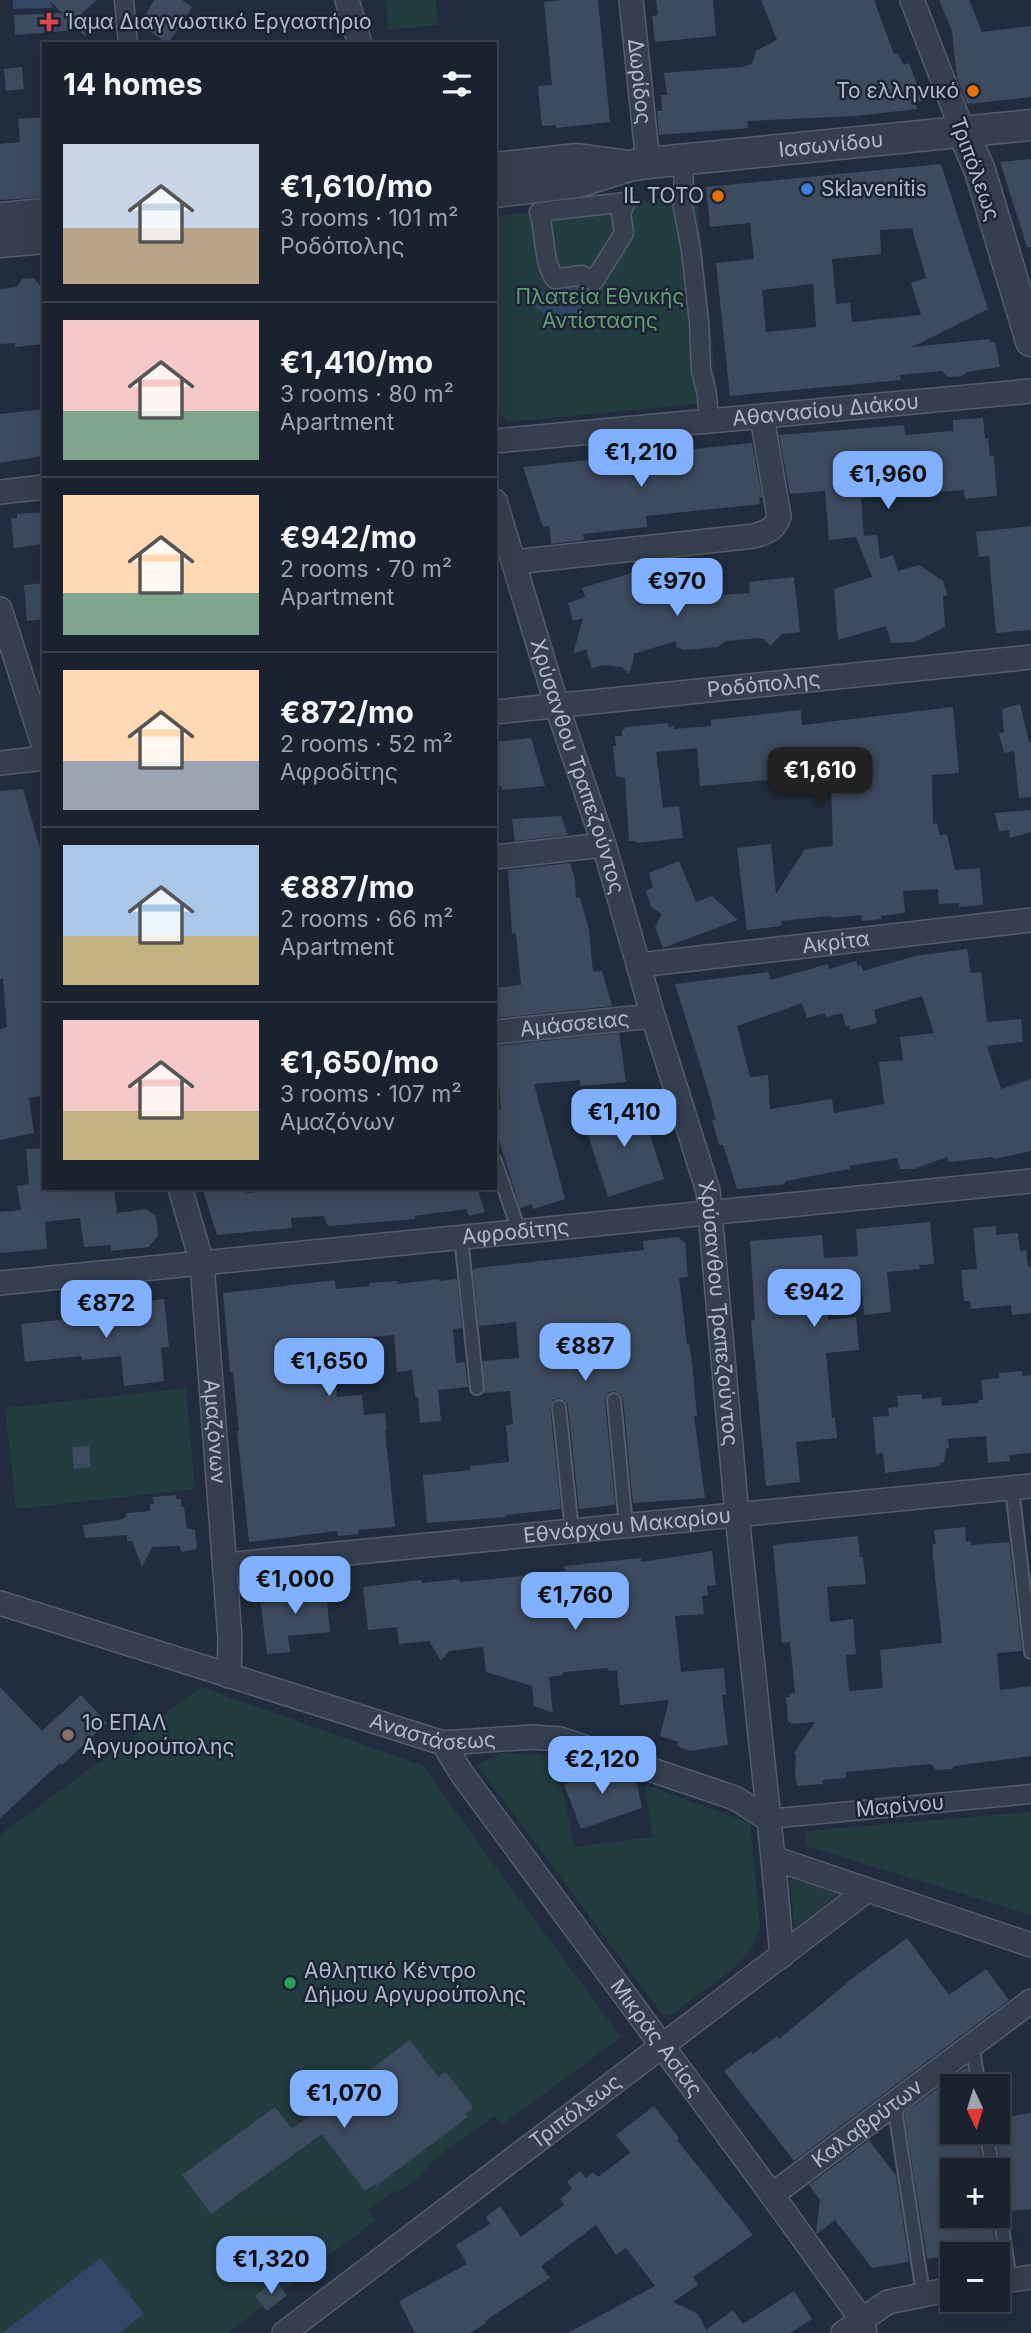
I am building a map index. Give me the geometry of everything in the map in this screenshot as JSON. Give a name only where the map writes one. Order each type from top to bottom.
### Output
[{"type":"street","points":[[124,0],[128,42]]},
{"type":"street","points":[[347,0],[359,42]]},
{"type":"street","name":"Δωρίδος","points":[[631,0],[638,164]]},
{"type":"street","name":"Τριπόλεως","points":[[912,0],[980,171],[1031,341]]},
{"type":"street","name":"Ιασωνίδου","points":[[497,168],[577,159],[638,164],[1031,125]]},
{"type":"street","points":[[684,160],[683,207],[691,250],[701,370],[709,422]]},
{"type":"street","name":"Ιασωνίδου","points":[[497,192],[578,182],[638,164]]},
{"type":"street","points":[[626,202],[621,209],[624,233],[594,281],[582,275],[555,279],[547,267],[546,242],[539,212],[626,202]]},
{"type":"street","points":[[0,218],[42,214]]},
{"type":"street","points":[[0,242],[42,238]]},
{"type":"street","name":"Αθανασίου Διάκου","points":[[497,441],[1031,390]]},
{"type":"street","points":[[514,562],[754,536],[770,532],[779,516],[762,417]]},
{"type":"street","points":[[0,492],[42,487]]},
{"type":"street","name":"Χρύσανθου Τραπεζούντος","points":[[497,507],[557,706],[604,845],[653,1016],[708,1191],[768,1819]]},
{"type":"street","points":[[0,608],[42,741]]},
{"type":"street","name":"Ροδόπολης","points":[[497,712],[1031,657]]},
{"type":"street","points":[[0,763],[42,758]]},
{"type":"street","points":[[497,857],[604,845]]},
{"type":"street","name":"Ακρίτα","points":[[639,965],[1031,920]]},
{"type":"street","name":"Αμάσσειας","points":[[497,1032],[653,1016]]},
{"type":"street","name":"Αφροδίτης","points":[[0,1283],[1031,1181]]},
{"type":"street","name":"Αμαζόνων","points":[[181,1190],[202,1263],[230,1639],[229,1676]]},
{"type":"street","name":"Εθνάρχου Μακαρίου","points":[[225,1565],[1021,1487]]},
{"type":"street","name":"Αναστάσεως","points":[[0,1603],[443,1743],[533,1737],[560,1739],[735,1798],[768,1819]]},
{"type":"street","name":"Μικράς Ασίας","points":[[443,1743],[462,1774],[772,2195],[857,2329]]},
{"type":"street","name":"Μαρίνου","points":[[768,1819],[1031,1794]]},
{"type":"street","points":[[768,1819],[782,1956]]},
{"type":"street","points":[[773,1858],[1031,1945]]},
{"type":"street","name":"Τριπόλεως","points":[[284,2333],[866,1891]]},
{"type":"street","name":"Καλαβρύτων","points":[[772,2195],[1031,2001]]},
{"type":"street","points":[[857,2329],[888,2302],[940,2291]]},
{"type":"lane","points":[[497,1167],[519,1231]]},
{"type":"lane","points":[[461,1237],[477,1388]]},
{"type":"lane","points":[[614,1400],[626,1526]]},
{"type":"lane","points":[[559,1407],[572,1531]]},
{"type":"lane","points":[[1021,1487],[1031,1651]]},
{"type":"lane","points":[[972,2045],[977,2074]]},
{"type":"lane","points":[[894,2103],[923,2294]]},
{"type":"lane","points":[[1005,2228],[1017,2279]]},
{"type":"green space","points":[[386,0],[436,0],[438,25],[388,30]]},
{"type":"green space","name":"Πλατεία Εθνικής Αντίστασης","points":[[697,195],[718,402],[508,422],[503,416],[497,414],[497,216]]},
{"type":"green space","points":[[186,1388],[195,1489],[16,1509],[5,1408]]},
{"type":"green space","name":"Αθλητικό Κέντρο Δήμου Αργυρούπολης","points":[[201,1687],[424,1766],[621,2037],[502,2125],[494,2116],[427,2165],[429,2169],[398,2193],[395,2190],[368,2210],[375,2221],[283,2290],[287,2295],[267,2311],[263,2306],[228,2333],[0,2333],[0,1835]]},
{"type":"green space","points":[[501,1753],[568,1756],[569,1771],[560,1781],[575,1847],[653,1837],[644,1784],[750,1823],[760,1926],[752,1949],[734,1968],[671,2015],[662,2014],[477,1765]]},
{"type":"green space","points":[[1031,1812],[1031,1915],[806,1846],[805,1831]]},
{"type":"green space","points":[[792,1879],[836,1893],[836,1896],[797,1926],[794,1925]]},
{"type":"water","points":[[13,0],[49,0],[53,8],[13,9]]},
{"type":"water","points":[[576,284],[587,287],[588,292],[575,326],[565,320],[557,322],[542,334],[546,316],[530,303],[528,291],[554,293]]},
{"type":"water","points":[[101,2258],[144,2314],[119,2333],[2,2333]]},
{"type":"building","name":"Ίαμα Διαγνωστικό Εργαστήριο","points":[[49,0],[97,0],[82,13],[86,37],[78,30],[15,35],[14,15],[62,13]]},
{"type":"building","points":[[154,0],[182,0],[192,7],[169,42],[165,42],[140,25]]},
{"type":"building","points":[[598,0],[610,122],[556,128],[556,125],[542,126],[538,86],[552,85],[544,2]]},
{"type":"building","points":[[656,0],[713,0],[716,36],[655,42],[652,16],[658,15]]},
{"type":"building","points":[[761,0],[874,0],[894,54],[897,53],[904,65],[909,63],[923,100],[916,103],[917,109],[856,116],[747,121],[748,128],[659,135],[657,111],[662,111],[661,95],[667,95],[664,73],[742,67],[752,64],[756,51],[777,40]]},
{"type":"building","points":[[939,0],[969,0],[982,32],[1031,26],[1031,97],[967,104],[957,77],[952,31]]},
{"type":"building","points":[[22,67],[24,89],[6,91],[4,69]]},
{"type":"building","points":[[42,117],[42,197],[0,200],[0,144],[20,142],[18,119]]},
{"type":"building","points":[[1031,159],[1031,247],[1027,247],[1000,162]]},
{"type":"building","points":[[941,164],[988,309],[912,347],[989,339],[990,342],[995,342],[1000,367],[966,372],[963,376],[948,377],[942,371],[900,375],[901,380],[730,396],[716,263],[754,259],[750,223],[710,227],[706,187]],"holes":[[[912,228],[926,278],[911,283],[921,315],[852,322],[850,303],[836,304],[832,259],[881,254],[880,230]],[[813,284],[816,327],[766,332],[762,290]]]},
{"type":"building","points":[[34,278],[39,285],[42,284],[42,344],[15,347],[15,343],[0,344],[0,289],[17,287],[22,279]]},
{"type":"building","points":[[42,409],[42,456],[0,463],[0,414]]},
{"type":"building","points":[[983,418],[985,439],[988,438],[990,456],[994,456],[997,496],[965,499],[964,490],[861,498],[864,536],[877,535],[880,559],[893,555],[898,571],[919,565],[943,581],[948,595],[943,596],[945,627],[915,642],[891,643],[886,626],[838,640],[834,589],[872,577],[856,537],[829,540],[825,491],[790,494],[779,435],[904,425],[905,435],[953,431],[953,420]]},
{"type":"building","points":[[752,443],[762,497],[759,497],[760,504],[646,516],[647,527],[583,534],[584,540],[551,544],[549,526],[543,527],[523,467]]},
{"type":"building","points":[[42,512],[42,544],[14,548],[11,518],[17,518],[17,514]]},
{"type":"building","points":[[1031,526],[1031,630],[996,633],[989,556],[979,557],[976,532]]},
{"type":"building","points":[[641,570],[650,600],[750,593],[749,582],[794,577],[800,632],[782,634],[770,646],[759,638],[726,641],[717,647],[684,650],[676,647],[676,641],[633,654],[629,674],[622,667],[602,665],[592,668],[586,649],[573,654],[583,618],[573,621],[568,603],[585,597],[582,588]]},
{"type":"building","points":[[42,583],[42,619],[27,621],[24,585]]},
{"type":"building","points":[[1020,704],[1031,742],[1031,797],[1019,798],[1014,751],[1004,753],[999,733],[1004,732],[1002,709]]},
{"type":"building","points":[[953,707],[959,773],[932,775],[933,824],[937,823],[940,835],[947,834],[955,870],[980,868],[983,905],[959,907],[959,903],[939,904],[938,889],[903,891],[905,913],[881,916],[882,919],[862,921],[861,915],[831,916],[781,921],[782,926],[747,930],[737,848],[771,844],[776,894],[805,849],[833,846],[831,784],[779,789],[778,779],[700,786],[697,748],[656,752],[663,808],[679,806],[683,838],[637,843],[629,841],[625,778],[616,776],[613,746],[616,746],[615,736],[622,736],[625,727],[668,723],[668,727],[674,726],[674,729],[711,726],[711,720],[801,710],[802,725]]},
{"type":"building","points":[[531,738],[545,786],[502,790],[502,786],[497,787],[497,742]]},
{"type":"building","points":[[23,789],[42,856],[42,1095],[29,1098],[34,1133],[0,1140],[0,1029],[7,1027],[3,979],[0,979],[0,791]]},
{"type":"building","points":[[1031,810],[1031,832],[1010,838],[1009,830],[999,831],[995,813]]},
{"type":"building","points":[[561,816],[568,835],[515,841],[512,819]]},
{"type":"building","points":[[679,861],[696,902],[712,896],[738,920],[663,948],[655,927],[662,914],[651,907],[646,891],[653,887],[649,873]]},
{"type":"building","points":[[570,863],[576,898],[580,898],[589,930],[593,972],[602,971],[612,1006],[497,1018],[497,988],[521,985],[516,933],[512,934],[508,870]]},
{"type":"building","points":[[967,949],[971,973],[981,972],[987,1022],[1021,1019],[1023,1042],[987,1046],[1001,1089],[1031,1079],[1031,1151],[994,1159],[949,1162],[947,1157],[914,1169],[900,1169],[897,1158],[849,1166],[850,1169],[785,1181],[785,1184],[737,1189],[723,1145],[719,1145],[712,1120],[716,1120],[707,1087],[675,984],[768,972],[771,980],[828,964],[829,969],[856,961],[863,971],[915,956]],"holes":[[[922,996],[934,1033],[900,1037],[903,1060],[879,1062],[884,1104],[834,1113],[832,1099],[770,1109],[768,1075],[750,1077],[737,1026],[802,1003],[807,1018],[825,1013],[826,1017],[842,1013],[846,1027],[849,1026],[850,1030],[877,1023],[874,1010]]]},
{"type":"building","points":[[619,1033],[626,1082],[580,1086],[580,1080],[534,1084],[565,1199],[533,1209],[532,1204],[520,1208],[497,1133],[497,1110],[501,1109],[497,1046]]},
{"type":"building","points":[[639,1101],[664,1179],[608,1197],[583,1119]]},
{"type":"building","points":[[42,1148],[42,1190],[114,1190],[117,1213],[146,1209],[156,1216],[158,1235],[149,1247],[111,1251],[111,1245],[84,1247],[80,1218],[45,1222],[47,1249],[0,1253],[0,1212],[21,1210],[17,1186],[29,1184],[26,1149]]},
{"type":"building","points":[[203,1190],[245,1190],[246,1193],[281,1190],[478,1190],[485,1212],[469,1216],[466,1209],[415,1216],[415,1219],[328,1226],[324,1216],[291,1218],[292,1228],[217,1235]]},
{"type":"building","points":[[930,1222],[934,1264],[919,1265],[920,1269],[887,1272],[891,1312],[864,1315],[861,1280],[825,1283],[828,1320],[856,1317],[859,1350],[826,1353],[832,1418],[835,1417],[837,1438],[796,1442],[800,1482],[766,1486],[751,1321],[755,1320],[750,1241],[822,1235],[824,1258],[858,1256],[856,1229]]},
{"type":"building","points":[[996,1226],[996,1235],[1018,1233],[1020,1251],[1026,1250],[1028,1267],[1031,1266],[1031,1313],[1012,1315],[1011,1305],[971,1309],[970,1301],[964,1301],[961,1270],[977,1269],[973,1228]]},
{"type":"building","points":[[678,1237],[685,1243],[688,1277],[679,1278],[687,1344],[692,1362],[697,1416],[694,1416],[705,1498],[633,1503],[623,1399],[621,1394],[614,1391],[608,1393],[605,1401],[615,1505],[579,1509],[568,1406],[566,1401],[559,1398],[553,1400],[550,1408],[561,1509],[506,1517],[427,1523],[423,1475],[471,1470],[470,1466],[509,1462],[506,1425],[513,1424],[510,1391],[484,1393],[483,1361],[519,1358],[516,1322],[479,1326],[473,1270],[644,1250],[643,1241]]},
{"type":"building","points":[[457,1279],[462,1328],[453,1329],[456,1363],[465,1362],[468,1387],[438,1390],[441,1421],[420,1423],[412,1370],[397,1372],[394,1335],[350,1339],[351,1352],[333,1354],[337,1397],[362,1395],[364,1415],[385,1413],[395,1527],[358,1530],[359,1534],[338,1536],[337,1531],[249,1542],[223,1293],[335,1280],[336,1289],[370,1286],[369,1283],[397,1281],[397,1284]]},
{"type":"building","points":[[164,1299],[169,1347],[161,1348],[164,1381],[124,1386],[121,1356],[82,1360],[82,1356],[25,1362],[21,1324],[126,1313],[125,1303]]},
{"type":"building","points":[[1022,1371],[1023,1376],[1031,1375],[1031,1453],[1009,1455],[1010,1461],[988,1463],[986,1436],[948,1439],[949,1448],[946,1449],[944,1462],[940,1463],[940,1466],[885,1473],[883,1453],[876,1454],[873,1417],[889,1416],[888,1408],[898,1407],[897,1396],[922,1394],[922,1399],[941,1397],[942,1406],[979,1403],[978,1400],[983,1400],[981,1380],[999,1378],[999,1373]]},
{"type":"building","points":[[89,1446],[91,1467],[74,1469],[72,1447]]},
{"type":"building","points":[[176,1495],[176,1499],[181,1499],[181,1507],[184,1507],[187,1528],[195,1530],[197,1549],[182,1552],[179,1546],[152,1547],[142,1567],[132,1541],[127,1541],[127,1535],[85,1538],[83,1525],[124,1519],[127,1513],[150,1511],[150,1504],[154,1504],[153,1497]]},
{"type":"building","points":[[965,1527],[966,1542],[971,1541],[971,1545],[1009,1542],[1022,1651],[997,1653],[1000,1690],[1031,1686],[1031,1756],[954,1766],[952,1769],[936,1770],[931,1764],[846,1772],[846,1778],[822,1780],[823,1784],[797,1786],[794,1753],[815,1722],[788,1722],[786,1697],[795,1693],[790,1642],[782,1643],[773,1545],[858,1536],[866,1584],[827,1587],[830,1622],[853,1619],[856,1654],[846,1655],[849,1691],[883,1688],[880,1650],[942,1643],[933,1556],[933,1544],[936,1544],[934,1530]]},
{"type":"building","points":[[712,1551],[716,1585],[707,1586],[708,1595],[702,1596],[704,1614],[675,1616],[681,1672],[724,1668],[726,1695],[722,1695],[728,1745],[690,1751],[677,1746],[679,1742],[660,1736],[669,1700],[620,1705],[617,1670],[609,1671],[608,1668],[563,1672],[563,1675],[549,1677],[553,1713],[534,1706],[532,1686],[486,1672],[483,1647],[449,1651],[441,1661],[429,1641],[399,1644],[397,1627],[368,1630],[363,1587],[421,1580],[422,1583],[459,1579],[460,1582],[512,1577],[565,1571],[564,1566],[641,1558],[641,1562]]},
{"type":"building","points":[[325,1582],[330,1632],[288,1636],[290,1652],[267,1654],[260,1598],[293,1595],[293,1584]]},
{"type":"building","points":[[0,1687],[42,1731],[81,1695],[107,1723],[0,1818]]},
{"type":"building","points":[[593,1765],[636,1780],[642,1808],[581,1829],[564,1785]]},
{"type":"building","points":[[907,1938],[949,1995],[986,1969],[1009,2000],[794,2161],[724,2071],[751,2051],[753,2054],[777,2036],[779,2039]]},
{"type":"building","points":[[410,2040],[438,2077],[446,2072],[473,2107],[466,2114],[468,2117],[376,2186],[375,2184],[365,2191],[322,2134],[211,2214],[182,2175],[275,2107],[292,2129]]},
{"type":"building","points":[[967,2067],[968,2074],[957,2074]]},
{"type":"building","points":[[940,2087],[940,2144],[979,2144],[982,2158],[940,2158],[940,2228],[993,2228],[995,2242],[940,2242],[940,2257],[927,2259],[904,2113]]},
{"type":"building","points":[[654,2106],[679,2138],[677,2140],[753,2235],[693,2277],[698,2285],[673,2302],[698,2314],[706,2330],[733,2310],[743,2324],[794,2291],[812,2319],[790,2333],[568,2333],[655,2286],[626,2248],[616,2255],[596,2225],[541,2266],[550,2278],[470,2333],[415,2333],[399,2301],[467,2264],[456,2245],[490,2224],[486,2217],[500,2206],[521,2237],[564,2205],[560,2199],[572,2189],[567,2182],[580,2171],[586,2178],[593,2172],[598,2177],[630,2153],[616,2135]]},
{"type":"building","points":[[1031,2113],[1031,2209],[1012,2211],[1010,2158],[1000,2158],[997,2144],[1010,2144],[1010,2116]]},
{"type":"building","points":[[869,2140],[896,2176],[909,2262],[872,2268],[835,2220],[817,2234],[816,2232],[820,2200],[809,2185]]},
{"type":"building","points":[[275,2280],[287,2295],[267,2311],[255,2296]]},
{"type":"place","name":"Ίαμα Διαγνωστικό Εργαστήριο","points":[[49,22]]},
{"type":"place","name":"Το ελληνικό","points":[[973,91]]},
{"type":"place","name":"Sklavenitis","points":[[807,189]]},
{"type":"place","name":"IL TOTO","points":[[718,196]]},
{"type":"place","name":"1o ΕΠΑΛ Αργυρούπολης","points":[[68,1735]]},
{"type":"place","name":"Αθλητικό Κέντρο Δήμου Αργυρούπολης","points":[[290,1983]]}]
